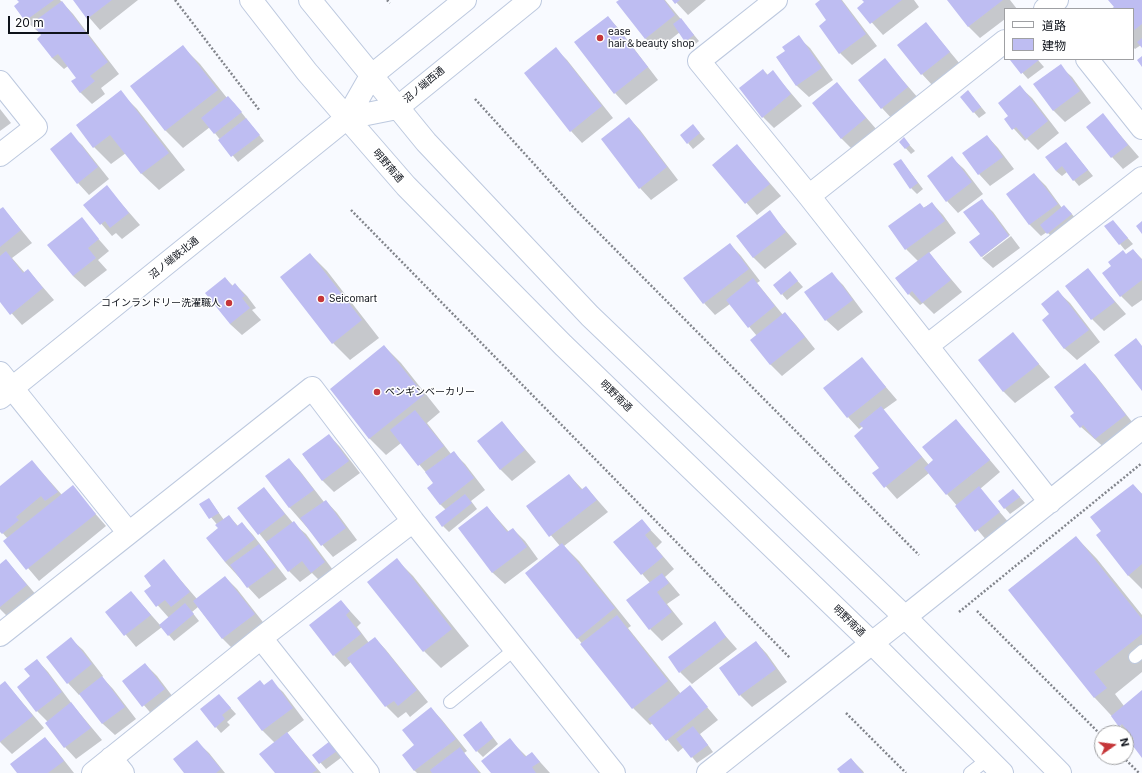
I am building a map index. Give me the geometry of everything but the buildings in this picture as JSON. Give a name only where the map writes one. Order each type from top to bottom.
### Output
[{"type":"street","name":"明野南通","points":[[251,0],[307,72],[406,186],[563,345],[872,643],[995,766]]},
{"type":"street","points":[[310,0],[426,142],[590,316],[905,617],[1060,773]]},
{"type":"street","points":[[347,118],[371,76],[465,0]]},
{"type":"street","name":"沼ノ端西通","points":[[347,118],[397,108],[530,0]]},
{"type":"street","points":[[776,0],[699,61],[809,196],[1050,502]]},
{"type":"street","points":[[809,196],[1004,42]]},
{"type":"street","points":[[1088,60],[1142,128]]},
{"type":"street","points":[[0,82],[36,127],[0,156]]},
{"type":"street","name":"沼ノ端鉄北通","points":[[4,387],[347,118]]},
{"type":"street","points":[[927,346],[1142,178]]},
{"type":"street","points":[[4,387],[128,532]]},
{"type":"street","points":[[0,634],[312,388],[413,520],[614,773]]},
{"type":"street","points":[[708,773],[1142,428]]},
{"type":"street","points":[[93,773],[117,766],[261,638],[413,520]]},
{"type":"street","points":[[261,638],[368,773]]},
{"type":"lane","points":[[450,702],[516,649]]},
{"type":"lane","points":[[970,773],[995,766]]},
{"type":"path","points":[[175,0],[260,111]]},
{"type":"path","points":[[475,99],[574,208],[919,555]]},
{"type":"path","points":[[351,210],[790,658]]},
{"type":"path","points":[[959,612],[1142,463]]},
{"type":"path","points":[[976,611],[1094,728]]},
{"type":"path","points":[[846,713],[906,773]]},
{"type":"path","points":[[1131,765],[1139,773]]},
{"type":"place","name":"ease hair＆beauty shop","points":[[600,38]]},
{"type":"place","name":"Seicomart","points":[[321,299]]},
{"type":"place","name":"コインランドリー洗濯職人","points":[[229,303]]},
{"type":"place","name":"ペンギンベーカリー","points":[[377,392]]}]
